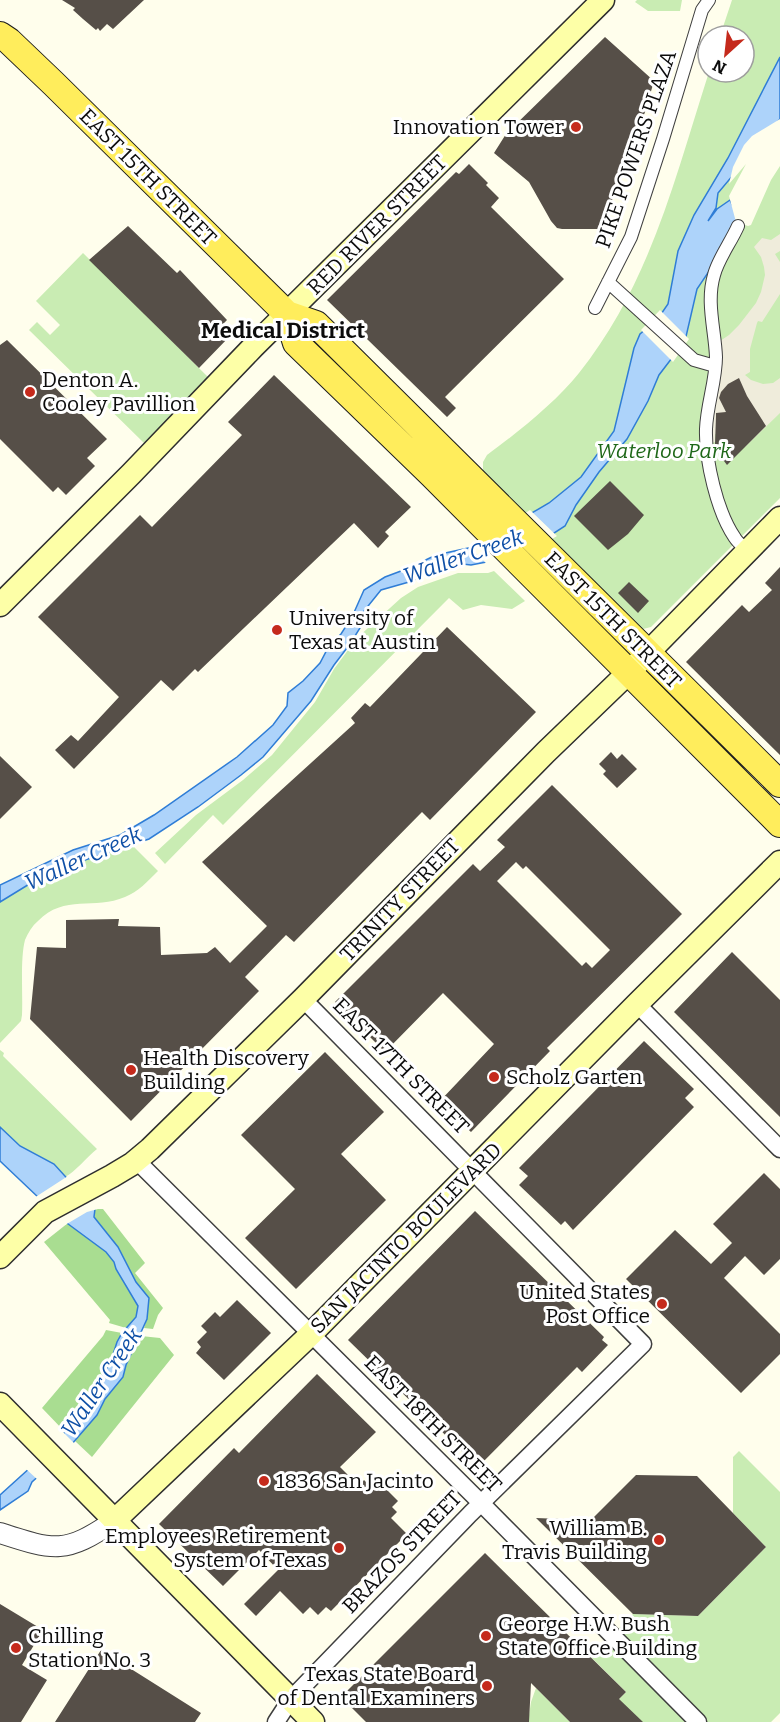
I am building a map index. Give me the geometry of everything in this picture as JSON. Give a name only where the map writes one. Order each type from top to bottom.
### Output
[{"type":"main road","name":"RED RIVER STREET","points":[[0,605],[287,314],[603,0]]},
{"type":"main road","name":"EAST 15TH STREET","points":[[2,39],[54,84],[287,314],[316,324],[780,784]]},
{"type":"main road","name":"EAST 15TH STREET","points":[[287,314],[296,343],[532,574],[780,824]]},
{"type":"main road","name":"TRINITY STREET","points":[[0,1257],[53,1206],[136,1160],[303,999],[780,518]]},
{"type":"main road","name":"SAN JACINTO BOULEVARD","points":[[114,1521],[311,1334],[780,862]]},
{"type":"main road","points":[[4,1407],[314,1722]]},
{"type":"street","name":"PIKE POWERS PLAZA","points":[[595,308],[631,237],[702,10],[709,0]]},
{"type":"street","points":[[738,226],[713,277],[711,298],[715,366],[706,430],[708,459],[726,520],[735,539],[748,551]]},
{"type":"street","points":[[608,282],[641,310],[686,354],[694,360],[715,366]]},
{"type":"street","name":"EAST 17TH STREET","points":[[303,999],[644,1344]]},
{"type":"street","points":[[637,1004],[780,1149]]},
{"type":"street","name":"EAST 18TH STREET","points":[[136,1160],[482,1503],[698,1722]]},
{"type":"street","name":"BRAZOS STREET","points":[[276,1722],[291,1700],[482,1503],[644,1344]]},
{"type":"street","name":"SAN JACINTO BOULEVARD","points":[[5,1535],[53,1547],[71,1545],[85,1540],[114,1521]]},
{"type":"green space","points":[[637,0],[682,0],[680,11],[648,11],[635,2]]},
{"type":"green space","name":"Waterloo Park","points":[[732,0],[780,0],[780,498],[651,627],[643,629],[483,472],[483,462],[487,455],[536,417],[570,384],[604,339],[642,267],[658,229],[705,84],[756,84],[756,24],[724,24]]},
{"type":"green space","points":[[83,253],[209,378],[144,443],[29,330],[37,322],[50,335],[60,325],[36,301]]},
{"type":"green space","points":[[494,571],[525,601],[512,609],[481,605],[463,610],[449,598],[223,825],[213,815],[165,864],[155,853],[196,815],[272,755],[315,702],[334,669],[357,638],[401,598],[418,587],[458,573]]},
{"type":"green space","points":[[133,846],[158,871],[143,886],[130,895],[114,901],[58,908],[48,913],[30,930],[23,948],[21,1021],[0,1043],[0,902],[31,883],[85,860]]},
{"type":"green space","points":[[0,1050],[4,1053],[3,1056],[97,1149],[65,1177],[54,1164],[20,1146],[0,1127]]},
{"type":"green space","points":[[95,1209],[103,1209],[145,1263],[135,1273],[163,1308],[153,1329],[144,1328],[148,1298],[136,1282],[118,1247],[94,1217]]},
{"type":"green space","points":[[68,1223],[106,1252],[114,1262],[138,1306],[136,1317],[126,1328],[109,1323],[110,1320],[44,1242]]},
{"type":"green space","points":[[106,1330],[122,1333],[103,1376],[65,1432],[42,1408]]},
{"type":"green space","points":[[141,1336],[160,1338],[174,1355],[92,1457],[75,1441],[123,1377],[126,1365]]},
{"type":"green space","points":[[739,1451],[780,1492],[780,1713],[771,1722],[596,1722],[626,1692],[591,1657],[633,1614],[698,1616],[766,1547],[733,1513],[733,1457]]},
{"type":"green space","points":[[536,1688],[570,1722],[528,1722]]},
{"type":"shaded area","points":[[780,234],[780,251],[775,254],[780,262],[780,294],[762,322],[757,323],[750,349],[750,372],[745,375],[763,384],[773,383],[780,378],[780,413],[745,447],[731,433],[715,434],[715,442],[707,445],[714,345],[739,325],[756,303],[761,292],[765,275],[764,267],[754,247],[762,238],[771,240]]},
{"type":"water","name":"Waller Creek","points":[[780,57],[780,119],[718,193],[716,208],[708,221],[717,209],[730,200],[739,219],[728,243],[697,289],[685,341],[659,375],[627,439],[599,472],[576,505],[565,526],[531,548],[502,559],[471,565],[454,563],[409,582],[381,590],[364,611],[360,628],[311,701],[263,757],[198,807],[149,839],[85,860],[31,883],[0,902],[0,885],[73,850],[120,835],[154,815],[237,757],[273,725],[287,706],[288,693],[320,663],[330,644],[341,634],[352,617],[364,590],[385,577],[436,555],[473,547],[549,503],[581,477],[614,431],[634,348],[640,334],[657,320],[668,304],[678,251],[694,215],[728,158]]},
{"type":"water","name":"Waller Creek","points":[[0,1127],[20,1146],[54,1164],[95,1209],[94,1217],[118,1247],[136,1282],[149,1298],[147,1319],[126,1365],[123,1377],[105,1399],[97,1415],[65,1452],[32,1482],[28,1491],[0,1510],[0,1495],[53,1447],[68,1428],[102,1377],[122,1333],[136,1317],[138,1306],[106,1252],[60,1218],[0,1161]]},
{"type":"pier","points":[[780,119],[780,166],[771,180],[751,225],[736,222],[729,196],[746,164],[729,184],[733,167],[744,145],[752,136]]},
{"type":"pier","points":[[660,310],[689,339],[673,362],[641,330]]},
{"type":"pier","points":[[530,510],[557,536],[532,551],[488,565],[467,545],[502,528]]},
{"type":"pier","points":[[68,1176],[98,1209],[87,1212],[65,1225],[34,1198]]},
{"type":"pier","points":[[62,1431],[76,1445],[53,1470],[38,1480],[26,1469]]},
{"type":"building","points":[[62,0],[144,0],[113,29],[107,24],[100,31],[73,10],[75,8]]},
{"type":"building","name":"Innovation Tower","points":[[605,37],[654,81],[605,225],[599,229],[557,228],[529,182],[494,153],[506,134]]},
{"type":"building","points":[[469,164],[499,198],[491,207],[564,279],[445,397],[456,408],[447,417],[327,300],[456,172],[459,174]]},
{"type":"building","points":[[128,226],[177,273],[180,270],[227,320],[220,327],[229,337],[199,368],[89,260]]},
{"type":"building","name":"Denton A. Cooley Pavillion","points":[[7,340],[107,439],[87,458],[95,466],[66,495],[58,487],[53,492],[0,439],[0,345]]},
{"type":"building","points":[[274,375],[411,507],[385,532],[389,536],[378,548],[354,523],[198,672],[195,669],[173,691],[161,680],[74,769],[55,750],[71,735],[78,741],[119,697],[38,617],[140,515],[152,527],[242,435],[228,422]]},
{"type":"building","points":[[739,378],[747,396],[766,426],[727,465],[715,444],[716,413],[726,412],[719,398],[721,392],[728,384]]},
{"type":"building","points":[[610,481],[644,515],[628,534],[608,550],[574,516]]},
{"type":"building","points":[[780,567],[780,755],[686,662],[742,605],[749,612],[772,590],[765,583]]},
{"type":"building","points":[[629,582],[649,601],[638,613],[618,593]]},
{"type":"building","points":[[447,627],[536,712],[430,820],[422,812],[294,942],[286,935],[245,977],[259,991],[131,1121],[30,1019],[37,947],[66,948],[66,920],[119,919],[118,926],[160,927],[161,955],[207,953],[215,947],[230,963],[267,926],[202,862],[355,723],[351,718],[365,703],[370,707]]},
{"type":"building","points":[[611,752],[617,759],[622,754],[637,769],[617,788],[603,774],[606,771],[599,764]]},
{"type":"building","points":[[0,756],[32,787],[0,819]]},
{"type":"building","points":[[552,785],[682,914],[547,1048],[550,1051],[471,1132],[439,1102],[494,1044],[443,993],[385,1052],[335,1002],[473,864],[480,871],[505,847],[497,840]],"holes":[[[516,862],[523,869],[526,866],[610,950],[592,968],[586,962],[582,966],[497,881]]]},
{"type":"building","points":[[732,952],[780,1000],[780,1117],[674,1012]]},
{"type":"building","points":[[644,1041],[694,1089],[685,1098],[694,1107],[573,1230],[565,1221],[561,1225],[519,1185],[528,1176],[519,1168]]},
{"type":"building","points":[[325,1052],[384,1112],[341,1154],[386,1200],[296,1289],[245,1238],[295,1189],[241,1135]]},
{"type":"building","points":[[764,1173],[780,1189],[780,1259],[764,1275],[745,1256],[724,1278],[780,1334],[780,1354],[741,1393],[626,1279],[675,1230],[711,1264],[732,1243],[713,1224]]},
{"type":"building","points":[[475,1211],[604,1337],[602,1340],[608,1345],[582,1372],[577,1367],[478,1467],[348,1340]]},
{"type":"building","points":[[237,1300],[271,1333],[224,1380],[196,1353],[201,1347],[197,1342],[207,1332],[201,1326],[215,1312],[220,1317]]},
{"type":"building","points":[[317,1374],[376,1432],[340,1467],[359,1486],[364,1480],[372,1488],[379,1482],[398,1501],[392,1507],[397,1512],[391,1518],[407,1534],[331,1611],[326,1607],[318,1615],[310,1607],[303,1614],[280,1591],[256,1616],[244,1604],[278,1570],[259,1550],[223,1586],[159,1524],[234,1448],[239,1453]]},
{"type":"building","name":"William B. Travis Building","points":[[636,1475],[697,1476],[766,1547],[698,1616],[633,1614],[536,1518],[561,1519],[577,1534]]},
{"type":"building","name":"George H.W. Bush State Office Building","points":[[485,1553],[626,1692],[619,1699],[643,1722],[570,1722],[531,1683],[529,1722],[366,1722],[341,1697]]},
{"type":"building","name":"Chilling Station No. 3","points":[[0,1604],[43,1630],[22,1665],[47,1680],[21,1722],[0,1722]]},
{"type":"building","points":[[101,1650],[201,1713],[195,1722],[55,1722]]},
{"type":"place","name":"Innovation Tower","points":[[576,127]]},
{"type":"place","name":"Denton A. Cooley Pavillion","points":[[30,392]]},
{"type":"place","name":"University of Texas at Austin","points":[[277,630]]},
{"type":"place","name":"Health Discovery Building","points":[[131,1070]]},
{"type":"place","name":"Scholz Garten","points":[[494,1077]]},
{"type":"place","name":"United States Post Office","points":[[662,1304]]},
{"type":"place","name":"1836 San Jacinto","points":[[264,1481]]},
{"type":"place","name":"William B. Travis Building","points":[[659,1540]]},
{"type":"place","name":"Employees Retirement System of Texas","points":[[339,1548]]},
{"type":"place","name":"George H.W. Bush State Office Building","points":[[486,1636]]},
{"type":"place","name":"Chilling Station No. 3","points":[[16,1648]]},
{"type":"place","name":"Texas State Board of Dental Examiners","points":[[487,1686]]},
{"type":"district","name":"Medical District","points":[[283,330]]}]
